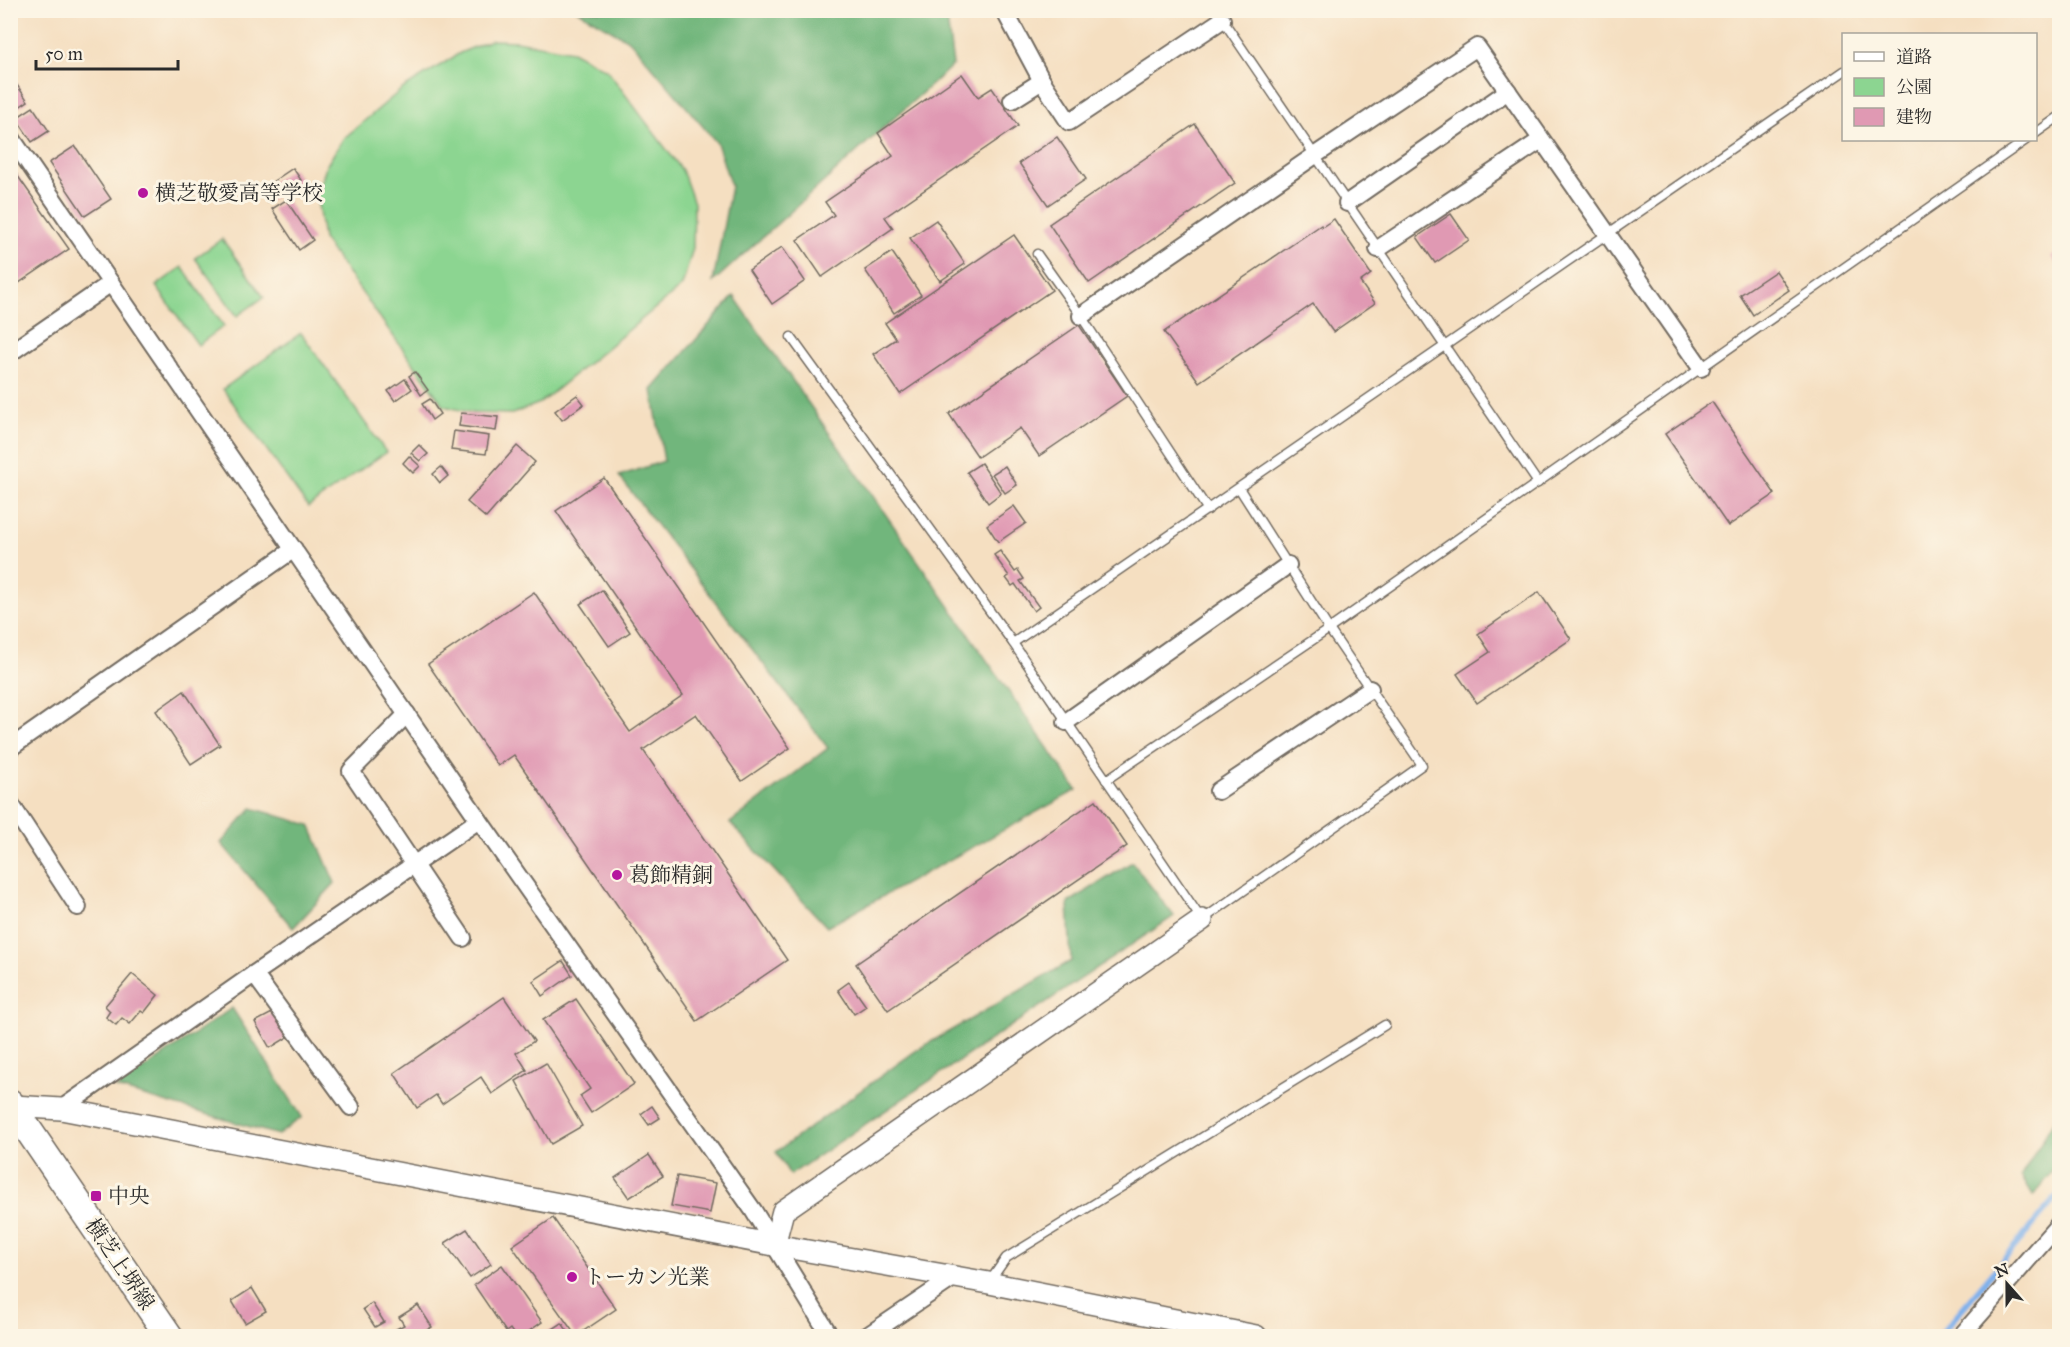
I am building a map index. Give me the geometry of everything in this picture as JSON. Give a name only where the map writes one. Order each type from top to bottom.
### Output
[{"type":"main road","name":"横芝上堺線","points":[[11,1106],[169,1336]]},
{"type":"street","points":[[1004,10],[1042,81],[1069,122],[1219,15]]},
{"type":"street","points":[[1081,316],[1477,47],[1701,368]]},
{"type":"street","points":[[1012,100],[1042,81]]},
{"type":"street","points":[[1347,203],[1508,91]]},
{"type":"street","points":[[10,136],[479,820],[753,1210],[830,1336]]},
{"type":"street","points":[[1378,249],[1541,140]]},
{"type":"street","points":[[10,353],[111,283]]},
{"type":"street","points":[[10,748],[294,549]]},
{"type":"street","points":[[1066,722],[1288,565]]},
{"type":"street","points":[[1218,791],[1371,689]]},
{"type":"street","points":[[407,714],[351,771],[464,938]]},
{"type":"street","points":[[10,803],[78,907]]},
{"type":"street","points":[[61,1109],[479,820]]},
{"type":"street","points":[[774,1245],[783,1211],[1202,920]]},
{"type":"street","points":[[254,974],[351,1107]]},
{"type":"street","points":[[11,1106],[61,1109],[774,1245],[989,1283],[1256,1336]]},
{"type":"street","points":[[1961,1336],[2058,1227]]},
{"type":"street","points":[[867,1336],[953,1278]]},
{"type":"lane","points":[[1219,15],[1538,483]]},
{"type":"lane","points":[[1013,644],[1842,72]]},
{"type":"lane","points":[[2037,132],[2060,116]]},
{"type":"lane","points":[[1106,780],[1329,629],[2025,141]]},
{"type":"lane","points":[[1036,254],[1081,316],[1208,510]]},
{"type":"lane","points":[[791,337],[1013,644],[1202,920],[1422,765],[1329,629],[1239,488]]},
{"type":"lane","points":[[989,1283],[1006,1258],[1385,1025]]},
{"type":"green space","points":[[578,11],[946,11],[953,65],[713,282],[731,186],[717,143],[630,41]]},
{"type":"green space","points":[[491,40],[516,41],[572,51],[607,70],[682,170],[694,203],[693,248],[682,286],[540,403],[512,414],[473,413],[444,406],[323,239],[317,197],[326,166],[343,139],[402,89],[460,53]]},
{"type":"green space","points":[[222,239],[264,297],[237,316],[195,258]]},
{"type":"green space","points":[[182,267],[224,326],[198,345],[156,286]]},
{"type":"green space","points":[[734,296],[1077,790],[827,927],[730,823],[828,748],[619,476],[664,461],[652,390]]},
{"type":"green space","points":[[301,333],[386,452],[308,507],[223,389]]},
{"type":"green space","points":[[252,808],[310,825],[335,883],[293,928],[221,843]]},
{"type":"green space","points":[[1132,862],[1174,916],[790,1175],[776,1152],[917,1050],[1071,961],[1068,903]]},
{"type":"green space","points":[[232,1008],[302,1117],[278,1135],[116,1088]]},
{"type":"green space","points":[[2059,1116],[2059,1164],[2033,1196],[2021,1176],[2056,1117]]},
{"type":"building","points":[[962,74],[978,97],[992,88],[1018,126],[885,217],[893,228],[822,277],[797,240],[834,215],[825,202],[893,156],[878,133]]},
{"type":"building","points":[[10,75],[28,101],[16,109],[10,100]]},
{"type":"building","points":[[33,107],[49,131],[32,142],[16,118]]},
{"type":"building","points":[[1195,124],[1235,183],[1089,283],[1049,224]]},
{"type":"building","points":[[1057,137],[1086,179],[1048,205],[1019,163]]},
{"type":"building","points":[[75,146],[111,199],[85,216],[49,163]]},
{"type":"building","points":[[10,165],[69,249],[10,289]]},
{"type":"building","points":[[293,168],[301,180],[267,202],[259,191]]},
{"type":"building","points":[[286,200],[313,240],[299,250],[272,209]]},
{"type":"building","points":[[1451,214],[1469,240],[1435,263],[1417,237]]},
{"type":"building","points":[[1334,219],[1371,274],[1360,282],[1375,303],[1333,332],[1313,304],[1199,382],[1164,332],[1321,225],[1322,227]]},
{"type":"building","points":[[936,220],[965,264],[940,281],[910,238]]},
{"type":"building","points":[[1014,235],[1052,290],[900,394],[873,354],[896,339],[885,323]]},
{"type":"building","points":[[782,247],[805,281],[772,304],[749,270]]},
{"type":"building","points":[[892,252],[921,295],[894,313],[865,270]]},
{"type":"building","points":[[2060,252],[2060,269],[2051,257]]},
{"type":"building","points":[[1776,271],[1789,290],[1753,315],[1740,295]]},
{"type":"building","points":[[1079,325],[1127,396],[1039,456],[1020,428],[978,457],[949,414]]},
{"type":"building","points":[[415,372],[428,390],[421,395],[409,376]]},
{"type":"building","points":[[405,379],[412,389],[395,401],[388,391]]},
{"type":"building","points":[[577,395],[584,404],[562,420],[555,411]]},
{"type":"building","points":[[430,399],[440,414],[432,420],[422,404]]},
{"type":"building","points":[[1712,402],[1775,494],[1728,526],[1665,434]]},
{"type":"building","points":[[461,413],[498,417],[496,431],[459,426]]},
{"type":"building","points":[[454,431],[489,436],[486,454],[451,450]]},
{"type":"building","points":[[419,445],[428,454],[420,461],[411,453]]},
{"type":"building","points":[[517,446],[535,462],[486,518],[467,502]]},
{"type":"building","points":[[409,456],[420,466],[413,473],[403,463]]},
{"type":"building","points":[[981,463],[1001,493],[988,503],[967,472]]},
{"type":"building","points":[[1005,466],[1017,485],[1005,493],[992,474]]},
{"type":"building","points":[[441,467],[448,476],[440,483],[433,474]]},
{"type":"building","points":[[604,478],[790,748],[742,781],[696,714],[643,750],[787,960],[697,1021],[514,755],[498,766],[428,664],[534,592],[630,732],[683,695],[556,511]]},
{"type":"building","points":[[1014,506],[1026,523],[998,542],[987,525]]},
{"type":"building","points":[[1000,551],[1015,572],[1018,570],[1024,579],[1020,581],[1039,607],[1034,611],[1015,584],[1012,586],[1006,578],[1009,576],[994,555]]},
{"type":"building","points":[[602,590],[630,632],[609,646],[580,604]]},
{"type":"building","points":[[1539,592],[1571,639],[1477,703],[1457,674],[1490,652],[1478,634]]},
{"type":"building","points":[[184,691],[220,745],[191,764],[156,711]]},
{"type":"building","points":[[1096,800],[1127,846],[888,1010],[856,964]]},
{"type":"building","points":[[563,961],[572,975],[542,996],[533,981]]},
{"type":"building","points":[[132,974],[158,995],[144,1013],[141,1011],[130,1024],[122,1018],[116,1025],[106,1017],[110,1011],[105,1006]]},
{"type":"building","points":[[849,982],[866,1006],[854,1014],[838,990]]},
{"type":"building","points":[[504,997],[534,1041],[516,1053],[527,1070],[492,1094],[481,1077],[442,1104],[436,1095],[417,1108],[394,1073]]},
{"type":"building","points":[[576,999],[634,1084],[591,1113],[580,1096],[590,1089],[543,1020]]},
{"type":"building","points":[[274,1012],[288,1037],[270,1048],[255,1022]]},
{"type":"building","points":[[546,1063],[582,1126],[551,1144],[516,1081]]},
{"type":"building","points":[[652,1106],[660,1118],[649,1125],[641,1114]]},
{"type":"building","points":[[649,1155],[663,1176],[629,1198],[615,1178]]},
{"type":"building","points":[[677,1176],[716,1183],[710,1213],[671,1206]]},
{"type":"building","points":[[553,1218],[616,1309],[576,1336],[512,1246]]},
{"type":"building","points":[[467,1229],[491,1264],[470,1278],[445,1243]]},
{"type":"building","points":[[502,1265],[542,1322],[522,1336],[515,1336],[510,1329],[506,1332],[474,1285]]},
{"type":"building","points":[[252,1288],[266,1311],[245,1323],[232,1301]]},
{"type":"building","points":[[372,1303],[384,1322],[375,1327],[363,1309]]},
{"type":"building","points":[[418,1305],[432,1327],[417,1336],[401,1336],[396,1329],[404,1325],[399,1317]]},
{"type":"building","points":[[562,1323],[571,1336],[542,1336]]},
{"type":"waterway","points":[[1939,1336],[2060,1193]]},
{"type":"place","name":"横芝敬愛高等学校","points":[[143,193]]},
{"type":"place","name":"葛飾精銅","points":[[617,875]]},
{"type":"place","name":"中央","points":[[96,1196]]},
{"type":"place","name":"トーカン光業","points":[[572,1277]]}]
